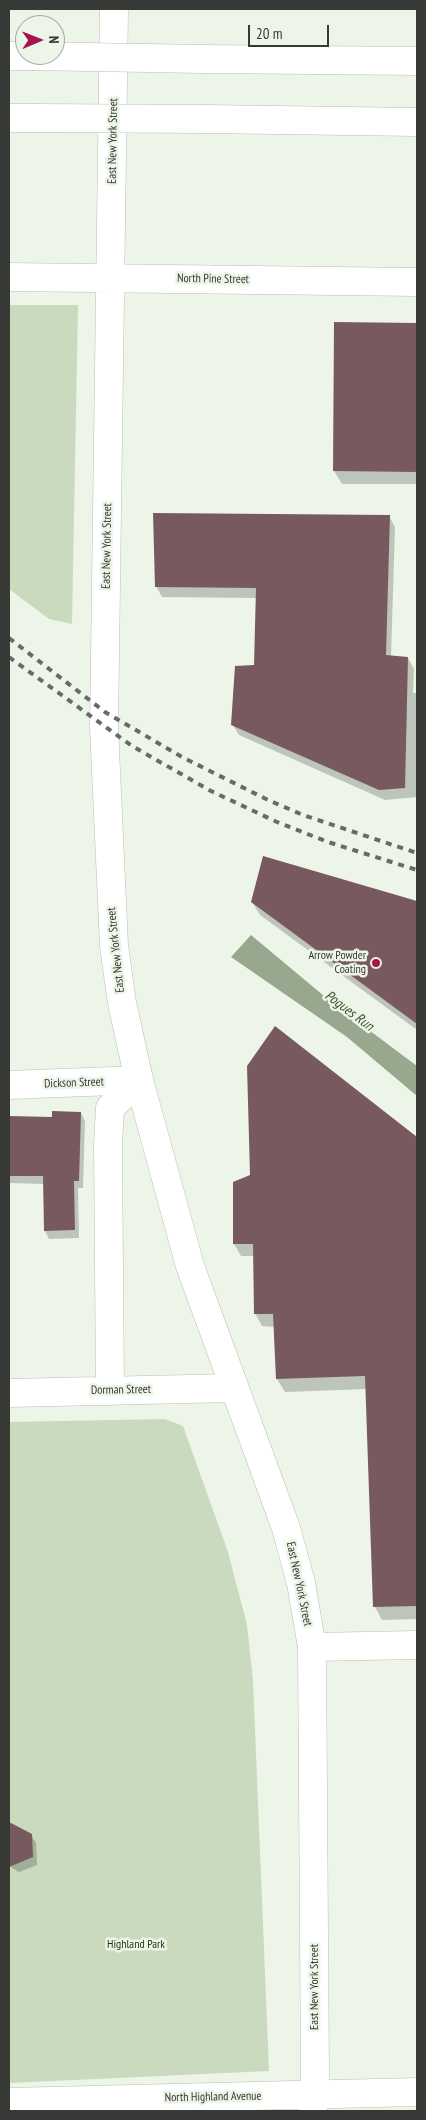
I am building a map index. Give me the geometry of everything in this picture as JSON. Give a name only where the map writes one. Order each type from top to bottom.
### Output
[{"type":"main road","name":"East New York Street","points":[[114,9],[104,719],[115,955],[122,1003],[139,1080],[190,1266],[234,1388],[249,1422],[286,1528],[302,1584],[312,1646],[315,2076],[313,2103]]},
{"type":"main road","points":[[65,57],[417,61]]},
{"type":"main road","points":[[21,118],[417,122]]},
{"type":"main road","name":"North Pine Street","points":[[9,277],[417,282]]},
{"type":"main road","points":[[110,1391],[108,1145],[110,1108],[139,1080]]},
{"type":"main road","name":"Dickson Street","points":[[9,1085],[139,1080]]},
{"type":"main road","name":"Dorman Street","points":[[9,1393],[234,1388]]},
{"type":"main road","points":[[312,1646],[417,1645]]},
{"type":"main road","name":"North Highland Avenue","points":[[9,2102],[313,2103],[417,2092]]},
{"type":"green space","points":[[9,305],[78,305],[72,624],[49,619],[9,589]]},
{"type":"green space","name":"Highland Park","points":[[165,1419],[183,1426],[228,1552],[247,1625],[253,1680],[269,2071],[9,2083],[9,1422]]},
{"type":"shaded area","points":[[251,935],[330,1001],[417,1066],[417,1096],[347,1037],[231,957]]},
{"type":"building","points":[[334,322],[417,323],[417,472],[333,471]]},
{"type":"building","points":[[153,513],[390,515],[386,655],[408,657],[405,788],[379,790],[231,725],[235,666],[254,665],[256,588],[155,587]]},
{"type":"building","name":"Arrow Powder Coating","points":[[263,856],[417,901],[417,1024],[251,902]]},
{"type":"building","points":[[275,1026],[417,1137],[417,1606],[373,1607],[365,1376],[276,1379],[273,1314],[254,1314],[253,1244],[233,1244],[233,1182],[250,1175],[247,1066]]},
{"type":"building","points":[[52,1111],[81,1112],[79,1181],[74,1181],[75,1230],[44,1231],[43,1176],[9,1176],[9,1116],[52,1117]]},
{"type":"building","points":[[9,1822],[32,1834],[33,1857],[9,1867]]},
{"type":"railway","points":[[9,638],[105,712],[182,757],[268,800],[303,815],[417,853]]},
{"type":"railway","points":[[9,657],[132,746],[211,791],[277,822],[328,842],[417,870]]},
{"type":"place","name":"Arrow Powder Coating","points":[[376,963]]},
{"type":"water label","name":"Pogues Run","points":[[349,1011]]}]
